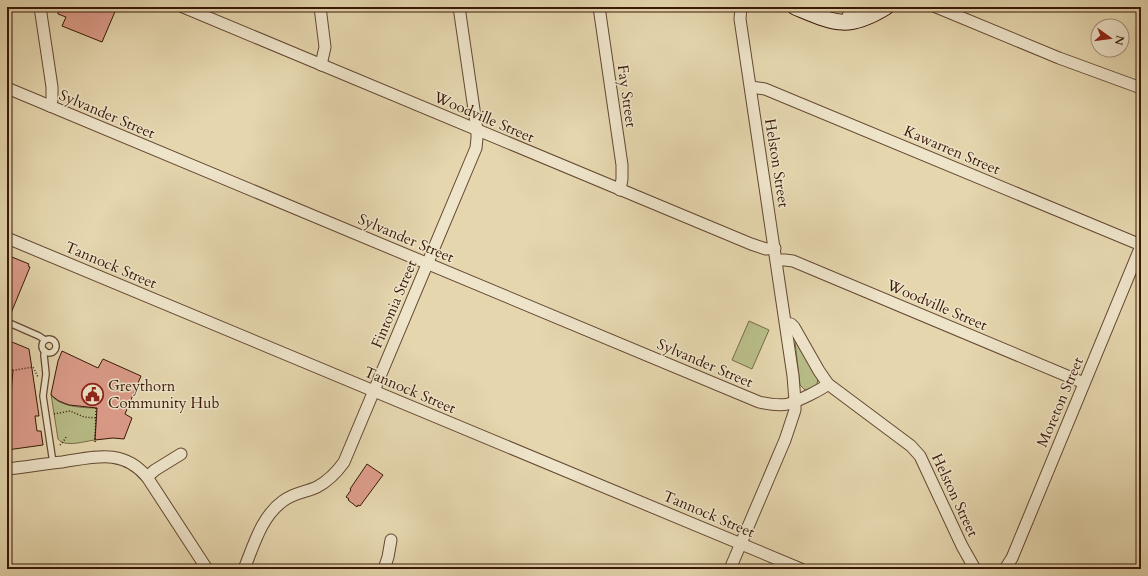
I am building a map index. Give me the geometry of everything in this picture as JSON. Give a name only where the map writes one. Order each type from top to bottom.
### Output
[{"type":"street","points":[[40,7],[51,82],[52,94],[50,106]]},
{"type":"street","name":"Woodville Street","points":[[183,7],[755,246],[766,249],[775,248]]},
{"type":"street","points":[[320,7],[325,47],[320,65]]},
{"type":"street","name":"Fintonia Street","points":[[244,569],[266,518],[274,509],[289,497],[325,482],[344,462],[476,148],[477,130],[459,7]]},
{"type":"street","name":"Fay Street","points":[[599,7],[622,164],[620,190]]},
{"type":"street","name":"Helston Street","points":[[730,569],[784,440],[793,414],[795,401],[777,260],[740,19],[741,7]]},
{"type":"street","points":[[795,7],[835,22],[845,22],[886,7]]},
{"type":"street","points":[[845,22],[852,7]]},
{"type":"street","points":[[936,7],[1059,58],[1141,88]]},
{"type":"street","name":"Kawarren Street","points":[[751,87],[765,89],[1141,246]]},
{"type":"street","name":"Sylvander Street","points":[[7,88],[759,402],[781,405],[788,404],[825,387],[828,384]]},
{"type":"street","name":"Tannock Street","points":[[7,238],[801,569]]},
{"type":"street","name":"Moreton Street","points":[[1005,569],[1012,558],[1141,246]]},
{"type":"street","name":"Woodville Street","points":[[777,260],[793,261],[1084,383]]},
{"type":"street","name":"Helston Street","points":[[786,323],[791,324],[794,327],[828,384],[911,446],[920,456],[962,546],[975,569]]},
{"type":"street","points":[[147,477],[180,454]]},
{"type":"street","points":[[7,469],[99,456],[108,456],[128,461],[137,466],[147,477],[207,569]]},
{"type":"street","points":[[384,569],[391,540]]},
{"type":"lane","points":[[7,322],[45,340],[52,340],[55,346],[54,349],[51,352],[45,351]]},
{"type":"lane","points":[[45,340],[42,346],[45,351],[46,380],[44,396],[53,463]]},
{"type":"path","points":[[7,372],[33,367],[38,377],[46,380]]},
{"type":"path","points":[[95,442],[96,408]]},
{"type":"path","points":[[52,415],[70,411],[78,413],[84,417],[96,418]]},
{"type":"path","points":[[60,445],[66,437]]},
{"type":"green space","points":[[749,321],[769,330],[752,369],[732,360]]},
{"type":"green space","points":[[795,342],[798,343],[818,379],[817,384],[809,389],[805,390],[800,385]]},
{"type":"green space","points":[[51,394],[59,402],[65,404],[79,407],[97,408],[95,440],[70,444],[61,442],[58,439]]},
{"type":"building","points":[[58,7],[117,7],[102,42],[62,26],[66,17],[58,14]]},
{"type":"building","points":[[7,255],[29,264],[28,266],[30,267],[9,318],[7,318]]},
{"type":"building","points":[[7,340],[29,349],[39,416],[35,416],[37,431],[41,431],[43,445],[7,450],[7,430],[13,370],[7,367]]},
{"type":"building","name":"Greythorn Community Hub","points":[[62,351],[98,368],[103,359],[141,376],[125,414],[132,418],[124,439],[113,438],[95,440],[97,408],[69,405],[52,396],[51,394],[58,361]]},
{"type":"building","points":[[367,464],[383,475],[360,506],[358,505],[357,507],[346,497]]},
{"type":"place","name":"Greythorn Community Hub","points":[[92,395]]}]
